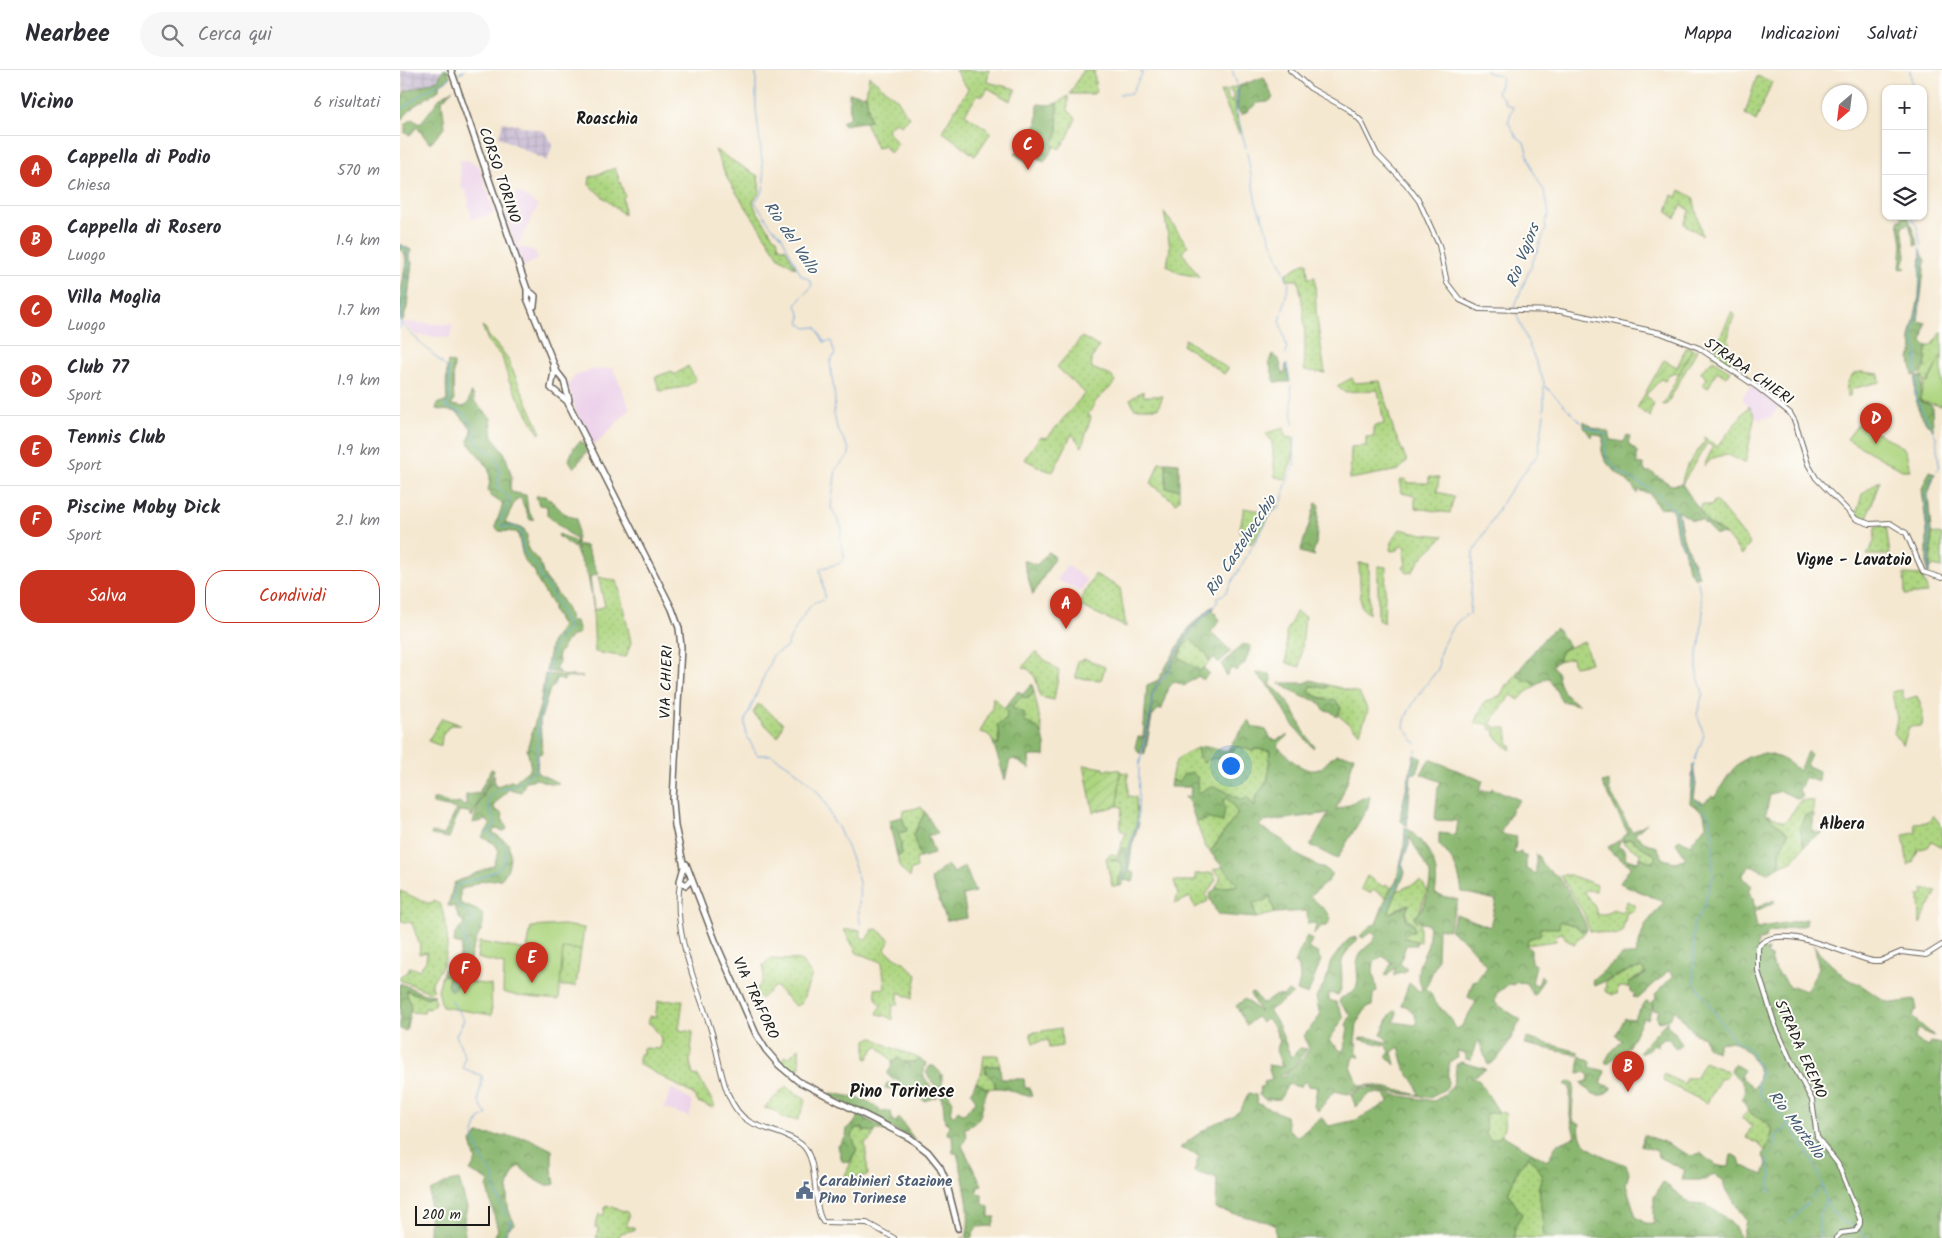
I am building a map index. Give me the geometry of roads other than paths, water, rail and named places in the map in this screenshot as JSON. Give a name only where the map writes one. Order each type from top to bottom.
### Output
[{"type":"main road","name":"STRADA CHIERI","points":[[1290,70],[1310,88],[1349,110],[1362,122],[1377,154],[1406,184],[1419,201],[1439,246],[1447,283],[1456,296],[1465,303],[1479,309],[1560,311],[1661,333],[1705,352],[1757,387],[1790,413],[1795,422],[1812,472],[1849,514],[1862,522],[1890,523],[1902,530],[1910,539],[1923,572],[1942,578]]},
{"type":"main road","name":"CORSO TORINO","points":[[452,74],[552,363]]},
{"type":"main road","name":"VIA CHIERI","points":[[552,363],[559,378],[564,381],[565,388],[593,451]]},
{"type":"main road","points":[[552,363],[552,380],[559,378]]},
{"type":"main road","name":"VIA CHIERI","points":[[552,380],[551,388],[559,392],[567,401],[672,609],[679,628],[681,647],[673,800],[679,845],[687,877]]},
{"type":"main road","points":[[559,392],[565,388]]},
{"type":"main road","points":[[687,877],[678,893],[684,948],[713,1036],[720,1072],[728,1093],[744,1119],[800,1143],[807,1152],[821,1219],[826,1223],[866,1223],[883,1230],[894,1238]]},
{"type":"main road","points":[[684,884],[687,877]]},
{"type":"main road","name":"VIA TRAFORO","points":[[687,877],[697,896],[756,1034],[773,1059],[804,1084],[910,1138],[928,1152],[940,1167],[946,1181],[958,1228]]},
{"type":"main road","name":"VIA TRAFORO","points":[[684,884],[697,896]]},
{"type":"main road","name":"STRADA EREMO","points":[[1836,1238],[1841,1233],[1856,1231],[1860,1224],[1860,1219],[1838,1164],[1818,1137],[1812,1100],[1790,1059],[1762,986],[1757,959],[1760,944],[1769,939],[1800,938],[1874,961],[1880,961],[1901,952],[1926,955],[1942,945]]},
{"type":"waterway","points":[[455,76],[465,70]]},
{"type":"waterway","name":"Rio del Vallo","points":[[756,70],[756,109],[764,177],[763,191],[755,202],[772,227],[781,235],[801,275],[810,280],[812,285],[796,305],[801,317],[799,323],[806,328],[816,327],[824,342],[831,341],[835,354],[830,362],[835,399],[834,414],[837,428],[849,449],[849,455],[836,469],[831,507],[842,528],[840,540],[845,558],[840,563],[820,569],[825,597]]},
{"type":"waterway","points":[[1119,94],[1131,94],[1142,74],[1141,70]]},
{"type":"waterway","name":"Rio Castelvecchio","points":[[1232,70],[1237,84]]},
{"type":"waterway","name":"Rio Vajors","points":[[1486,70],[1502,78],[1497,93],[1506,104],[1513,107],[1508,122],[1516,136],[1524,142],[1532,169],[1544,191],[1549,214],[1545,223],[1546,229],[1514,308],[1544,382],[1544,410]]},
{"type":"waterway","points":[[1910,70],[1912,85]]},
{"type":"waterway","points":[[400,110],[423,93],[451,77]]},
{"type":"waterway","name":"Rio Castelvecchio","points":[[1238,86],[1236,110],[1246,148]]},
{"type":"waterway","name":"Rio Castelvecchio","points":[[1247,152],[1256,203],[1266,228]]},
{"type":"waterway","name":"Rio Castelvecchio","points":[[1262,212],[1262,219]]},
{"type":"waterway","points":[[1913,220],[1917,227],[1921,245]]},
{"type":"waterway","name":"Rio Castelvecchio","points":[[1267,230],[1289,283],[1280,322],[1287,348],[1286,355]]},
{"type":"waterway","points":[[400,247],[405,247],[409,257],[400,329]]},
{"type":"waterway","points":[[1916,374],[1917,353],[1913,333],[1920,303],[1920,273],[1923,259],[1920,248]]},
{"type":"waterway","points":[[401,324],[448,369],[450,401],[445,406],[463,413],[477,431],[474,438],[497,461],[499,465],[498,487],[510,499],[500,523],[502,527],[515,527],[521,531],[523,551],[539,570],[540,577],[552,593],[569,629],[559,637],[554,646],[539,721],[536,770],[516,785],[496,791],[490,796],[488,804],[496,825],[487,832],[505,847],[505,856],[502,863],[497,869],[482,877],[457,885],[454,892],[453,900],[471,916],[473,921],[463,932],[466,950],[451,983],[451,991]]},
{"type":"waterway","name":"Rio Castelvecchio","points":[[1287,364],[1290,381]]},
{"type":"waterway","points":[[1917,378],[1915,397],[1936,437],[1939,465],[1937,470]]},
{"type":"waterway","name":"Rio Castelvecchio","points":[[1291,385],[1293,424]]},
{"type":"waterway","points":[[1546,387],[1582,423]]},
{"type":"waterway","name":"Rio Vajors","points":[[1470,614],[1473,553],[1506,496],[1538,454],[1544,414]]},
{"type":"waterway","points":[[1584,425],[1606,435],[1606,454],[1614,466],[1626,476],[1652,490],[1676,510],[1679,536],[1697,577]]},
{"type":"waterway","name":"Rio Castelvecchio","points":[[1139,766],[1151,712],[1152,697],[1157,685],[1166,675],[1172,661],[1192,628],[1217,603],[1217,597],[1225,594],[1272,512],[1281,505],[1286,484],[1294,467],[1295,437]]},
{"type":"waterway","points":[[1928,572],[1930,548],[1925,494],[1934,474]]},
{"type":"waterway","points":[[1695,760],[1704,735],[1697,714],[1703,693],[1697,673],[1697,654],[1700,645],[1703,611],[1698,582]]},
{"type":"waterway","name":"Rio del Vallo","points":[[771,755],[757,755],[746,734],[745,721],[773,655],[787,647],[808,610],[815,602],[823,600]]},
{"type":"waterway","name":"Rio Vajors","points":[[1416,744],[1404,727],[1408,712],[1438,669],[1440,652],[1449,633],[1458,621],[1467,615]]},
{"type":"waterway","name":"Rio del Vallo","points":[[773,756],[794,770],[813,787],[823,799],[833,821],[838,827],[853,861],[859,883],[861,926]]},
{"type":"waterway","name":"Rio Vajors","points":[[1406,825],[1404,809],[1411,774],[1414,769],[1415,756]]},
{"type":"waterway","points":[[1694,764],[1693,797],[1701,806]]},
{"type":"waterway","name":"Rio Castelvecchio","points":[[1123,880],[1127,872],[1127,859],[1138,821],[1139,768]]},
{"type":"waterway","name":"Rio Martello","points":[[1703,808],[1709,816],[1713,837],[1713,878],[1706,896],[1705,906],[1693,925],[1694,982],[1731,1036],[1751,1051],[1761,1072],[1758,1084],[1760,1095],[1783,1118],[1803,1145],[1819,1175],[1830,1209],[1844,1222],[1856,1227]]},
{"type":"waterway","name":"Rio Vajors","points":[[1386,909],[1403,871],[1401,864],[1407,845],[1405,828]]},
{"type":"waterway","points":[[451,1000],[464,1020],[456,1035],[465,1057],[463,1068],[482,1076],[479,1101],[487,1115],[479,1119],[473,1136],[481,1157],[494,1177],[494,1187],[506,1216]]},
{"type":"waterway","points":[[1769,1155],[1775,1150],[1777,1135],[1784,1130],[1787,1124]]},
{"type":"waterway","points":[[1767,1159],[1771,1176],[1769,1193]]},
{"type":"waterway","points":[[1810,1199],[1822,1186]]},
{"type":"waterway","points":[[1820,1238],[1819,1217],[1825,1200]]},
{"type":"waterway","points":[[1789,1223],[1807,1203]]},
{"type":"waterway","points":[[502,1238],[511,1223],[510,1220]]},
{"type":"waterway","name":"Rio Martello","points":[[1859,1230],[1867,1238]]},
{"type":"tunnel","points":[[958,1228],[960,1238]]},
{"type":"place","name":"Villa Moglia","points":[[1028,170]]},
{"type":"place","name":"Club 77","points":[[1876,444]]},
{"type":"place","name":"Cappella di Podio","points":[[1066,629]]},
{"type":"place","name":"Tennis Club","points":[[532,983]]},
{"type":"place","name":"Piscine Moby Dick","points":[[465,994]]},
{"type":"place","name":"Cappella di Rosero","points":[[1628,1092]]},
{"type":"place","name":"Carabinieri Stazione Pino Torinese","points":[[805,1190]]},
{"type":"district","name":"Roaschia","points":[[607,118]]},
{"type":"district","name":"Vigne - Lavatoio","points":[[1854,559]]},
{"type":"district","name":"Albera","points":[[1842,823]]},
{"type":"district","name":"Pino Torinese","points":[[902,1091]]}]
